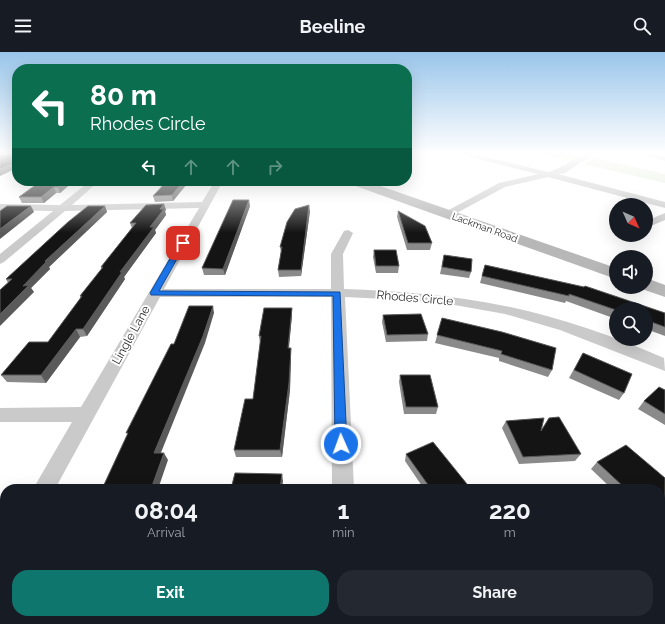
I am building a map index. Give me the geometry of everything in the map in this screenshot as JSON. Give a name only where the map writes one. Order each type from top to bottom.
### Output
[{"type":"main road","name":"Lackman Road","points":[[368,186],[609,272]]},
{"type":"main road","points":[[653,287],[665,291]]},
{"type":"street","points":[[448,214],[502,185],[524,180]]},
{"type":"street","points":[[569,180],[665,205]]},
{"type":"street","points":[[0,260],[88,186]]},
{"type":"street","name":"Lingle Lane","points":[[47,484],[216,186]]},
{"type":"street","points":[[0,207],[61,208],[204,205]]},
{"type":"street","points":[[653,222],[665,216]]},
{"type":"street","points":[[343,484],[336,254],[348,233]]},
{"type":"street","name":"Rhodes Circle","points":[[154,293],[337,294],[403,296],[453,301],[491,307],[537,319],[594,337],[665,365]]},
{"type":"street","points":[[0,415],[86,414]]},
{"type":"green space","points":[[651,180],[665,180],[665,183]]},
{"type":"building","points":[[34,186],[59,186],[54,187],[41,197],[19,197]]},
{"type":"building","points":[[162,186],[180,186],[172,195],[153,196]]},
{"type":"building","points":[[233,200],[249,200],[223,269],[202,268]]},
{"type":"building","points":[[164,204],[160,209],[164,209],[150,227],[154,227],[120,272],[122,272],[83,329],[76,329],[41,375],[1,375],[29,342],[48,342],[82,296],[80,296],[103,267],[101,267],[136,223],[130,223],[146,205]]},
{"type":"building","points":[[309,205],[301,270],[278,270],[282,247],[280,247],[287,222],[295,209]]},
{"type":"building","points":[[7,206],[31,206],[0,229],[0,211]]},
{"type":"building","points":[[88,206],[105,206],[45,261],[46,262],[23,286],[29,285],[0,314],[0,290],[12,279],[6,279],[68,222]]},
{"type":"building","points":[[398,211],[425,226],[432,243],[408,243]]},
{"type":"building","points":[[374,250],[396,250],[399,266],[376,266]]},
{"type":"building","points":[[444,255],[472,259],[471,272],[442,267]]},
{"type":"building","points":[[485,265],[585,286],[632,302],[609,302],[609,308],[569,294],[569,296],[482,276]]},
{"type":"building","points":[[189,306],[213,306],[203,336],[154,453],[164,453],[153,484],[104,484],[128,433],[126,433],[171,344],[174,344]]},
{"type":"building","points":[[264,308],[292,308],[288,348],[291,348],[289,383],[280,450],[234,450],[245,399],[253,399],[261,336],[259,336]]},
{"type":"building","points":[[653,309],[665,313],[665,327],[653,323]]},
{"type":"building","points":[[421,314],[428,334],[387,335],[383,315]]},
{"type":"building","points":[[442,318],[502,332],[556,348],[552,370],[501,354],[502,351],[437,335]]},
{"type":"building","points":[[583,353],[632,374],[624,393],[574,370]]},
{"type":"building","points":[[400,375],[430,375],[438,407],[406,407]]},
{"type":"building","points":[[659,387],[665,390],[665,414],[644,401]]},
{"type":"building","points":[[559,417],[581,454],[523,457],[506,421],[544,418],[541,431],[549,418]]},
{"type":"building","points":[[433,442],[467,484],[427,484],[406,454]]},
{"type":"building","points":[[626,445],[665,478],[665,484],[621,484],[597,462]]},
{"type":"building","points":[[235,473],[282,474],[281,484],[232,484]]},
{"type":"route","points":[[183,243],[154,293],[337,294],[341,444]]}]
